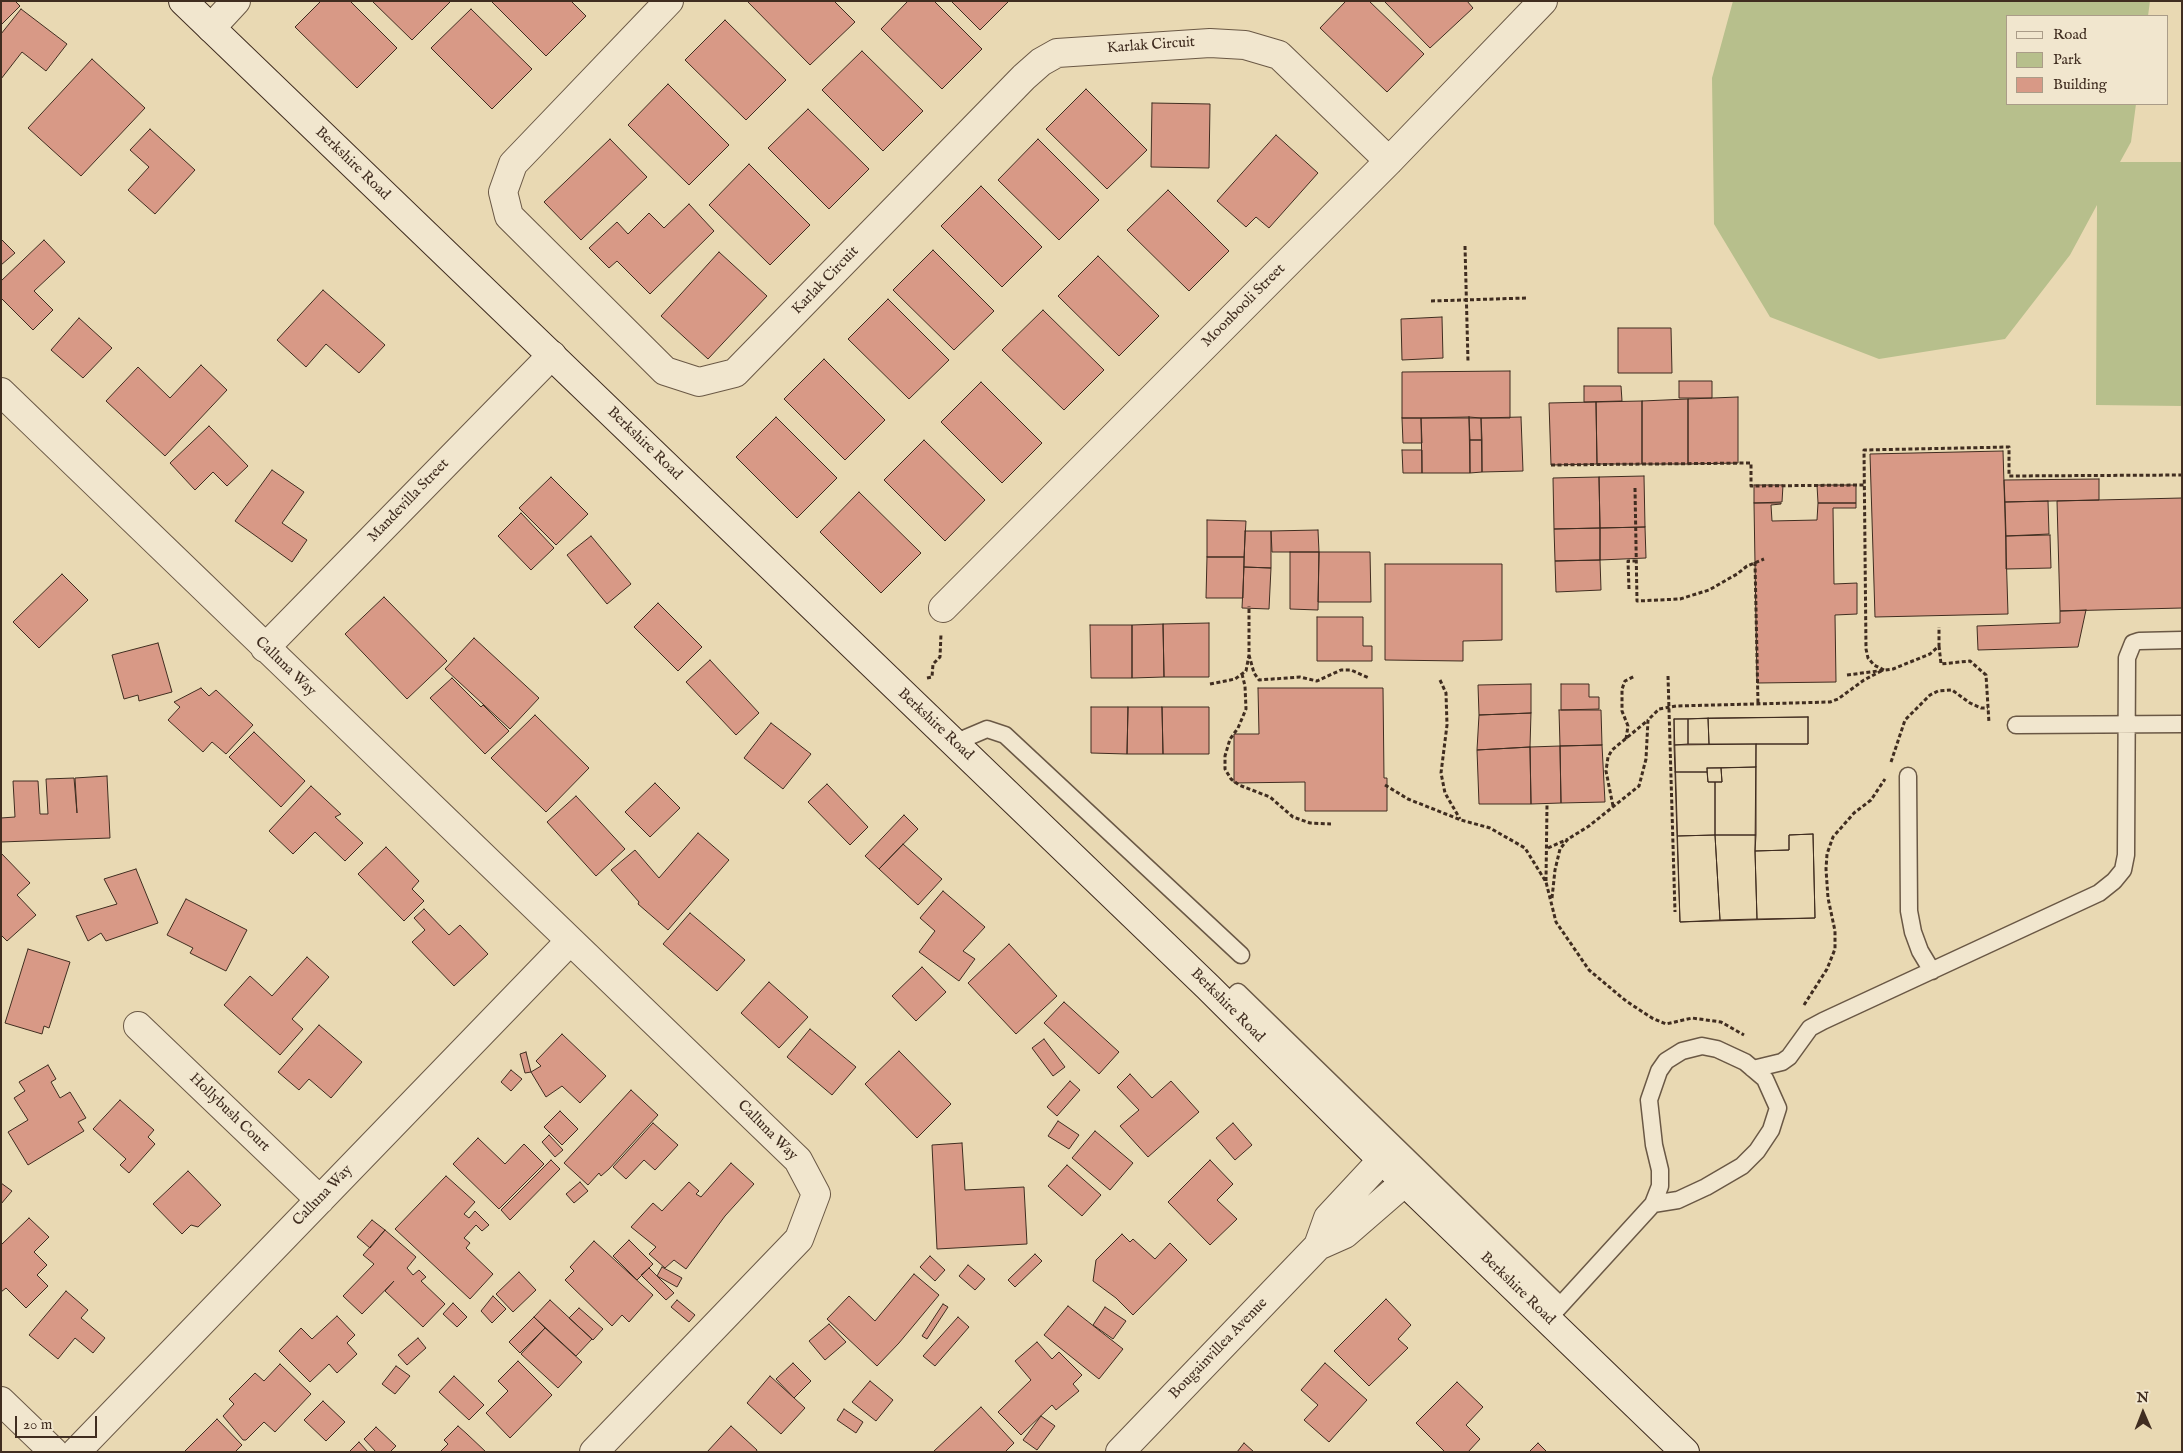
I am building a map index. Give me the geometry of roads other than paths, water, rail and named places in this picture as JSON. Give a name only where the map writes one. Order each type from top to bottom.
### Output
[{"type":"street","name":"Berkshire Road","points":[[183,1],[954,743],[1405,1182],[1554,1312],[1685,1452]]},
{"type":"street","points":[[211,28],[236,1]]},
{"type":"street","name":"Karlak Circuit","points":[[669,1],[513,164],[504,192],[509,216],[666,372],[699,382],[735,374],[1024,77],[1041,62],[1057,53],[1210,43],[1246,45],[1279,55],[1389,161]]},
{"type":"street","name":"Moonbooli Street","points":[[943,608],[1389,161],[1543,1]]},
{"type":"street","name":"Mandevilla Street","points":[[266,648],[552,355]]},
{"type":"street","name":"Calluna Way","points":[[1,392],[798,1160],[816,1194],[799,1238],[594,1452]]},
{"type":"street","name":"Calluna Way","points":[[76,1452],[570,941]]},
{"type":"street","name":"Hollybush Court","points":[[138,1026],[320,1200]]},
{"type":"street","name":"Bougainvillea Avenue","points":[[1318,1246],[1328,1218],[1382,1160]]},
{"type":"street","name":"Bougainvillea Avenue","points":[[1120,1452],[1318,1246],[1346,1234],[1405,1182]]},
{"type":"street","points":[[1,1401],[54,1452]]},
{"type":"lane","points":[[1753,1069],[1782,1062],[1789,1057],[1810,1028],[2099,893],[2114,881],[2123,870],[2126,854],[2127,658],[2133,643],[2182,640]]},
{"type":"lane","points":[[2016,725],[2182,724]]},
{"type":"lane","points":[[954,743],[987,728],[1005,735],[1240,955]]},
{"type":"lane","points":[[1908,776],[1909,911],[1913,932],[1920,951],[1932,971]]},
{"type":"lane","points":[[1225,1005],[1238,992],[1554,1312],[1653,1204],[1660,1186],[1660,1170],[1654,1145],[1650,1100],[1659,1071],[1666,1061],[1682,1051],[1702,1046],[1717,1048],[1744,1062],[1765,1080],[1778,1108],[1771,1130],[1758,1151],[1742,1166],[1706,1187],[1678,1200],[1653,1204]]}]
